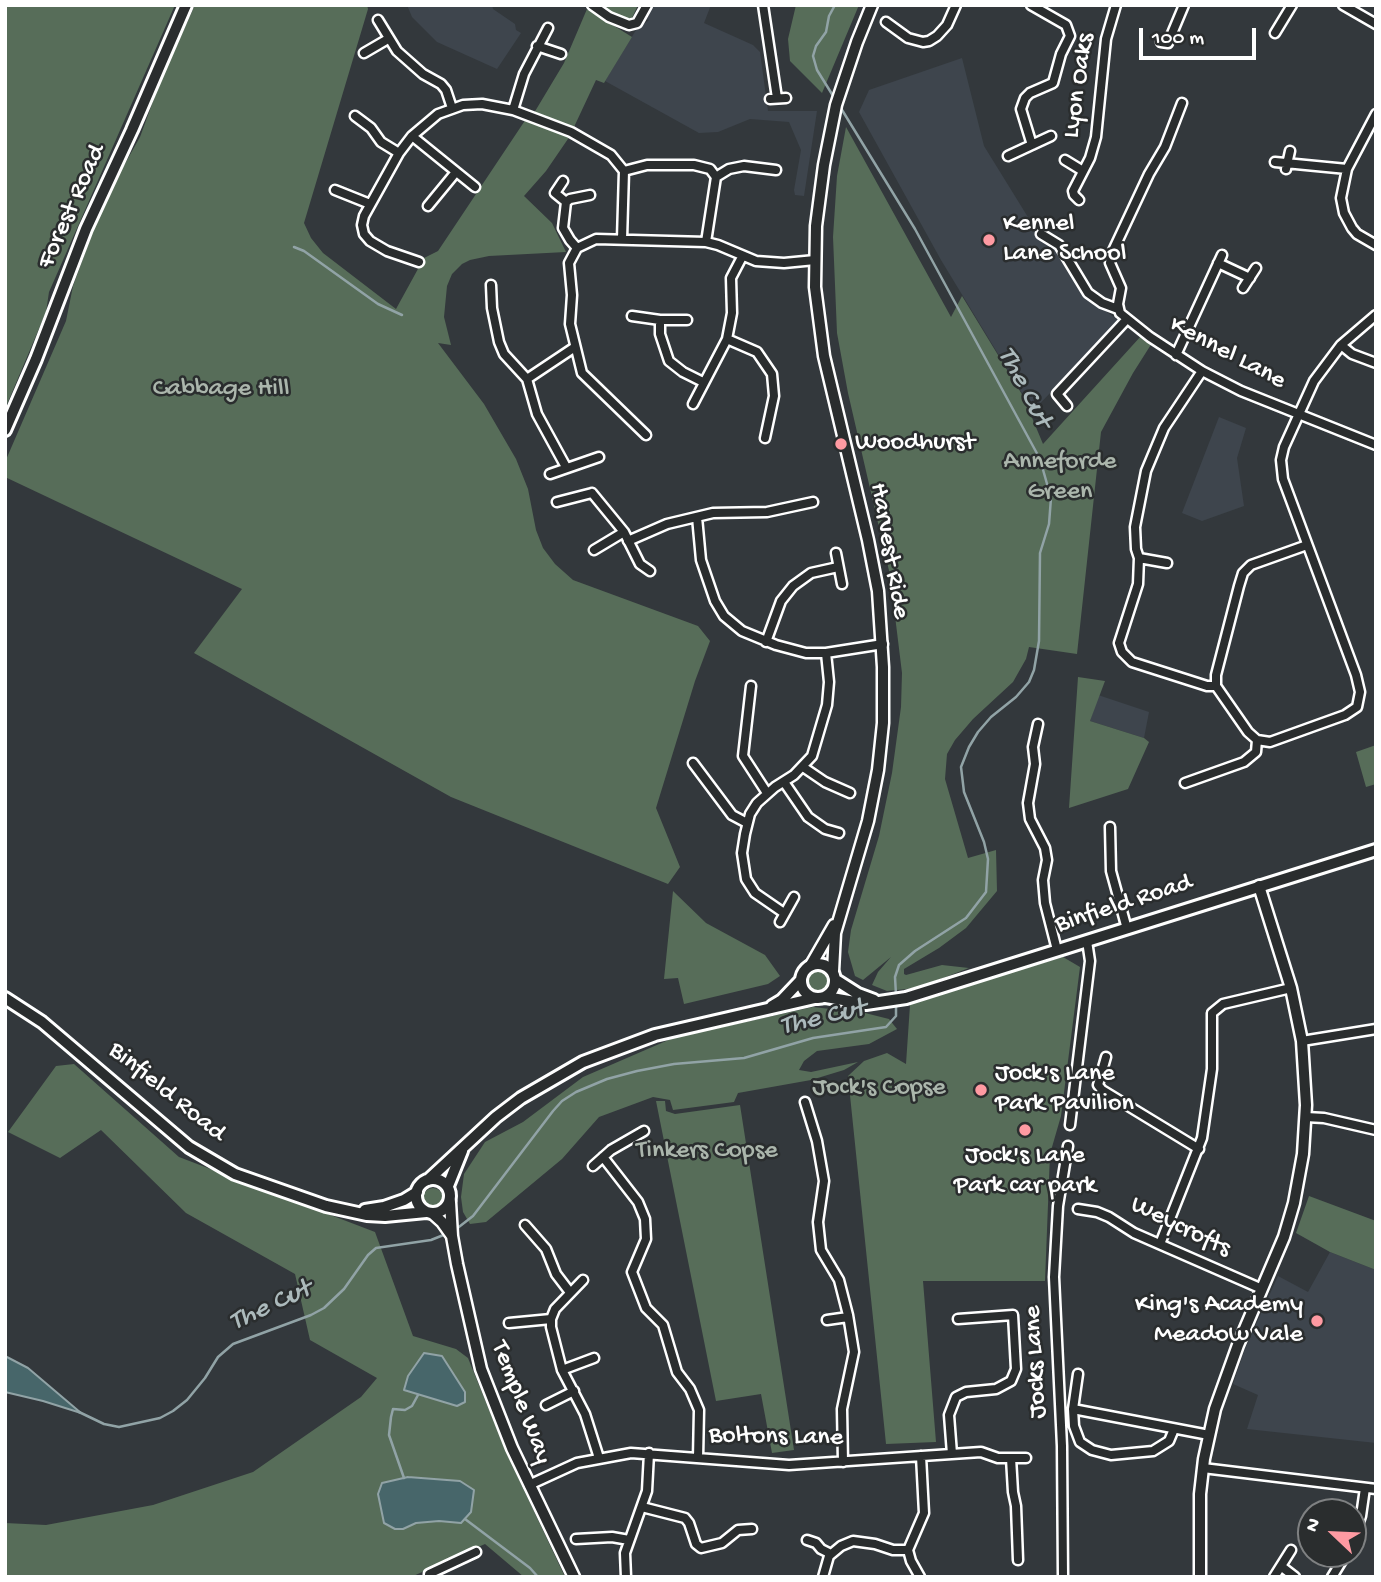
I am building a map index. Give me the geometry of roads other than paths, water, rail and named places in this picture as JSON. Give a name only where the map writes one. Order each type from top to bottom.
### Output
[{"type":"main road","name":"Forest Road","points":[[5,430],[36,359],[86,229],[186,5]]},
{"type":"main road","name":"Binfield Road","points":[[428,1180],[521,1098],[583,1062],[654,1035],[820,998],[885,1003],[906,998],[1376,849]]},
{"type":"main road","points":[[834,975],[833,990],[820,998],[806,994],[801,980],[804,971],[811,965],[823,964],[865,997],[885,1003]]},
{"type":"main road","name":"Binfield Road","points":[[766,1009],[782,1000],[801,980]]},
{"type":"main road","name":"Binfield Road","points":[[5,998],[42,1022],[189,1147],[235,1174],[326,1206],[385,1216],[429,1212]]},
{"type":"main road","name":"Binfield Road","points":[[448,1186],[465,1146]]},
{"type":"main road","points":[[428,1180],[440,1180],[448,1186],[450,1202],[440,1212],[429,1212],[418,1203],[419,1186],[428,1180]]},
{"type":"main road","name":"Binfield Road","points":[[352,1211],[384,1207],[417,1192]]},
{"type":"street","points":[[592,5],[609,18],[629,25],[637,23],[647,5]]},
{"type":"street","points":[[763,5],[778,98]]},
{"type":"street","name":"Harvest Ride","points":[[834,975],[835,933],[868,821],[878,770],[883,723],[883,644],[878,591],[868,540],[824,356],[816,297],[815,260],[817,211],[836,105],[872,5]]},
{"type":"street","points":[[886,22],[908,38],[929,40],[947,25],[956,5]]},
{"type":"street","points":[[1031,5],[1066,25],[1070,36],[1061,54],[1053,83],[1030,93],[1021,109],[1032,145]]},
{"type":"street","name":"Lyon Oaks","points":[[1079,200],[1073,191],[1090,158],[1096,137],[1106,39],[1116,5]]},
{"type":"street","points":[[1161,42],[1168,43],[1184,5]]},
{"type":"street","points":[[1275,33],[1292,5]]},
{"type":"street","points":[[1343,5],[1376,24]]},
{"type":"street","points":[[378,20],[397,51],[423,74],[441,84],[452,108]]},
{"type":"street","points":[[513,110],[524,74],[548,27]]},
{"type":"street","points":[[364,53],[388,39]]},
{"type":"street","points":[[537,46],[561,54]]},
{"type":"street","points":[[1118,309],[1121,288],[1111,255],[1149,174],[1165,147],[1182,103]]},
{"type":"street","points":[[419,262],[387,251],[370,241],[362,225],[370,204],[399,153],[412,136],[438,114],[463,105],[482,104],[513,110],[582,138],[611,155],[624,171],[622,239]]},
{"type":"street","points":[[1376,114],[1347,169],[1341,191],[1344,213],[1357,234],[1376,245]]},
{"type":"street","points":[[355,116],[371,128],[381,142],[399,153]]},
{"type":"street","points":[[412,136],[475,187]]},
{"type":"street","points":[[1008,156],[1051,136]]},
{"type":"street","points":[[1287,166],[1290,151]]},
{"type":"street","name":"Lyon Oaks","points":[[1065,160],[1083,171]]},
{"type":"street","points":[[1275,162],[1287,166],[1347,169]]},
{"type":"street","points":[[624,171],[647,165],[694,165],[710,169],[716,177],[706,242]]},
{"type":"street","points":[[716,177],[729,169],[744,166],[776,170]]},
{"type":"street","points":[[428,206],[456,172]]},
{"type":"street","points":[[563,181],[555,193],[566,202]]},
{"type":"street","points":[[335,190],[370,204]]},
{"type":"street","points":[[566,202],[590,195]]},
{"type":"street","points":[[566,202],[564,228],[569,240],[577,248]]},
{"type":"street","name":"Kennel Lane","points":[[1041,234],[1059,245],[1088,293],[1102,303],[1118,309],[1127,319],[1176,355],[1241,391],[1376,444]]},
{"type":"street","points":[[646,435],[582,373],[570,324],[572,295],[569,262],[577,248],[596,239],[706,242],[742,257],[769,262],[815,260]]},
{"type":"street","points":[[693,404],[727,339],[732,313],[731,278],[742,257]]},
{"type":"street","points":[[1176,355],[1220,259],[1250,278]]},
{"type":"street","points":[[1243,288],[1256,268]]},
{"type":"street","points":[[491,285],[499,342],[504,354],[527,379],[537,414],[566,467]]},
{"type":"street","points":[[1307,545],[1260,561],[1243,573],[1216,675],[1216,686],[1248,732],[1257,740],[1270,742],[1345,715],[1357,707],[1360,692],[1356,675],[1283,479],[1281,467],[1284,447],[1314,381],[1341,345],[1376,315]]},
{"type":"street","points":[[632,316],[687,320]]},
{"type":"street","points":[[1068,406],[1057,394],[1127,319]]},
{"type":"street","points":[[660,320],[660,334],[669,361],[703,382]]},
{"type":"street","points":[[727,339],[757,352],[772,374],[774,401],[765,438]]},
{"type":"street","points":[[1341,345],[1352,354],[1376,363]]},
{"type":"street","points":[[527,379],[575,347]]},
{"type":"street","points":[[1202,371],[1168,421],[1146,471],[1135,527],[1139,558],[1138,584],[1119,639],[1122,652],[1132,662],[1216,686]]},
{"type":"street","points":[[550,474],[599,457]]},
{"type":"street","points":[[557,502],[592,492],[626,537],[640,564],[650,571]]},
{"type":"street","points":[[594,550],[626,537],[697,517],[728,511],[767,512],[813,502]]},
{"type":"street","points":[[697,517],[701,560],[718,607],[734,626],[765,642],[799,652],[826,653],[883,644]]},
{"type":"street","points":[[836,553],[842,584]]},
{"type":"street","points":[[1139,558],[1167,563]]},
{"type":"street","points":[[765,642],[781,601],[793,586],[811,573],[838,567]]},
{"type":"street","points":[[784,913],[755,893],[746,879],[742,853],[747,823],[753,808],[767,793],[803,767],[814,751],[827,705],[830,682],[826,653]]},
{"type":"street","points":[[751,686],[743,756],[767,793]]},
{"type":"street","points":[[1038,724],[1028,803],[1030,819],[1045,848],[1045,903],[1057,950]]},
{"type":"street","points":[[1185,783],[1244,762],[1256,752],[1257,740]]},
{"type":"street","points":[[693,763],[732,815],[747,823]]},
{"type":"street","points":[[803,767],[825,782],[850,793]]},
{"type":"street","points":[[784,782],[808,817],[825,829],[839,833]]},
{"type":"street","points":[[1110,827],[1111,872],[1127,929]]},
{"type":"street","points":[[1200,1577],[1200,1494],[1209,1434],[1225,1377],[1284,1237],[1303,1154],[1306,1117],[1303,1041],[1291,988],[1259,886]]},
{"type":"street","points":[[779,922],[794,897]]},
{"type":"street","name":"Harvest Ride","points":[[811,965],[844,902]]},
{"type":"street","points":[[1070,1125],[1089,967],[1087,941]]},
{"type":"street","points":[[1160,1244],[1199,1149],[1206,1119],[1212,1069],[1212,1013],[1223,1004],[1291,988]]},
{"type":"street","points":[[1303,1041],[1376,1029]]},
{"type":"street","points":[[1106,1057],[1098,1084],[1102,1090],[1199,1149]]},
{"type":"street","points":[[805,1102],[817,1141],[824,1181],[818,1222],[821,1250],[839,1280],[854,1352],[842,1409],[844,1462]]},
{"type":"street","points":[[1306,1117],[1324,1118],[1376,1130]]},
{"type":"street","points":[[593,1166],[644,1131]]},
{"type":"street","name":"Jocks Lane","points":[[1063,1577],[1062,1446],[1054,1277],[1058,1206],[1068,1146]]},
{"type":"street","points":[[603,1157],[638,1202],[645,1219],[646,1239],[632,1272],[646,1308],[663,1325],[677,1372],[690,1389],[699,1410],[698,1458]]},
{"type":"street","name":"Temple Way","points":[[450,1202],[448,1224],[478,1360],[529,1485],[574,1577]]},
{"type":"street","name":"Weycrofts","points":[[1078,1209],[1097,1212],[1160,1244],[1262,1289]]},
{"type":"street","points":[[429,1212],[448,1224]]},
{"type":"street","points":[[525,1225],[546,1249],[556,1274],[569,1291]]},
{"type":"street","points":[[583,1280],[569,1291],[551,1319],[562,1370],[585,1414],[599,1458]]},
{"type":"street","points":[[952,1454],[949,1415],[956,1397],[966,1392],[996,1389],[1010,1381],[1016,1368],[1013,1315],[958,1319]]},
{"type":"street","points":[[827,1320],[848,1317]]},
{"type":"street","points":[[509,1323],[551,1319]]},
{"type":"street","points":[[562,1370],[594,1358]]},
{"type":"street","points":[[1079,1373],[1073,1409],[1077,1437],[1084,1446],[1101,1454],[1153,1451],[1168,1441],[1174,1429]]},
{"type":"street","points":[[546,1405],[574,1391]]},
{"type":"street","points":[[1073,1409],[1209,1434]]},
{"type":"street","name":"Boltons Lane","points":[[529,1485],[553,1472],[599,1458],[631,1453],[789,1465],[981,1452],[998,1458],[1026,1458]]},
{"type":"street","points":[[626,1577],[624,1559],[647,1491],[649,1453]]},
{"type":"street","points":[[920,1577],[911,1562],[908,1550],[923,1513],[921,1456]]},
{"type":"street","points":[[1011,1458],[1018,1560]]},
{"type":"street","points":[[1202,1468],[1376,1489]]},
{"type":"street","points":[[1364,1498],[1365,1488]]},
{"type":"street","points":[[642,1507],[685,1518],[696,1544],[701,1548],[723,1543],[738,1530],[751,1529]]},
{"type":"street","points":[[576,1539],[612,1536],[629,1540]]},
{"type":"street","points":[[807,1540],[831,1554]]},
{"type":"street","points":[[823,1577],[831,1554],[856,1540],[893,1550],[908,1550]]},
{"type":"street","points":[[1274,1577],[1291,1550]]},
{"type":"street","points":[[429,1577],[429,1574],[476,1552]]},
{"type":"street","points":[[1282,1567],[1295,1577]]},
{"type":"water","points":[[424,1353],[442,1356],[465,1392],[465,1402],[457,1406],[404,1390],[408,1376]]},
{"type":"water","points":[[5,1356],[28,1368],[81,1413],[5,1392]]},
{"type":"water","points":[[408,1477],[460,1481],[474,1490],[471,1512],[461,1523],[416,1523],[403,1529],[395,1529],[384,1523],[378,1494],[382,1483]]},
{"type":"waterway","name":"The Cut","points":[[835,5],[829,16],[826,32],[816,46],[813,56],[817,70],[835,99]]},
{"type":"waterway","name":"The Cut","points":[[839,105],[915,229],[1040,459],[1051,498],[1049,524],[1040,553],[1039,641],[1034,670],[1029,682],[1016,697],[991,717],[978,732],[961,767],[964,792],[988,859],[986,892],[966,918],[915,951],[899,965],[895,977],[896,995]]},
{"type":"waterway","points":[[294,247],[304,251],[378,304],[402,315]]},
{"type":"waterway","name":"The Cut","points":[[455,1230],[473,1216],[553,1111],[576,1092],[607,1079],[637,1071],[674,1064],[744,1058],[813,1038],[886,1027],[896,1016],[896,1002]]},
{"type":"waterway","name":"The Cut","points":[[79,1412],[104,1424],[119,1427],[160,1418],[187,1400],[218,1357],[233,1344],[324,1308],[344,1289],[376,1248],[431,1240],[446,1234]]},
{"type":"waterway","points":[[404,1478],[389,1435],[391,1417],[393,1409],[405,1410],[412,1406],[418,1395]]},
{"type":"waterway","points":[[465,1519],[538,1577]]},
{"type":"place","name":"Kennel Lane School","points":[[989,240]]},
{"type":"place","name":"Woodhurst","points":[[841,444]]},
{"type":"place","name":"Jock's Lane Park Pavilion","points":[[981,1090]]},
{"type":"place","name":"Jock's Lane Park car park","points":[[1025,1130]]},
{"type":"place","name":"King's Academy Meadow Vale","points":[[1317,1321]]},
{"type":"park label","name":"Cabbage Hill","points":[[221,390]]},
{"type":"park label","name":"Anneforde Green","points":[[1060,478]]},
{"type":"park label","name":"Jock's Copse","points":[[879,1089]]},
{"type":"park label","name":"Tinkers Copse","points":[[707,1152]]}]
